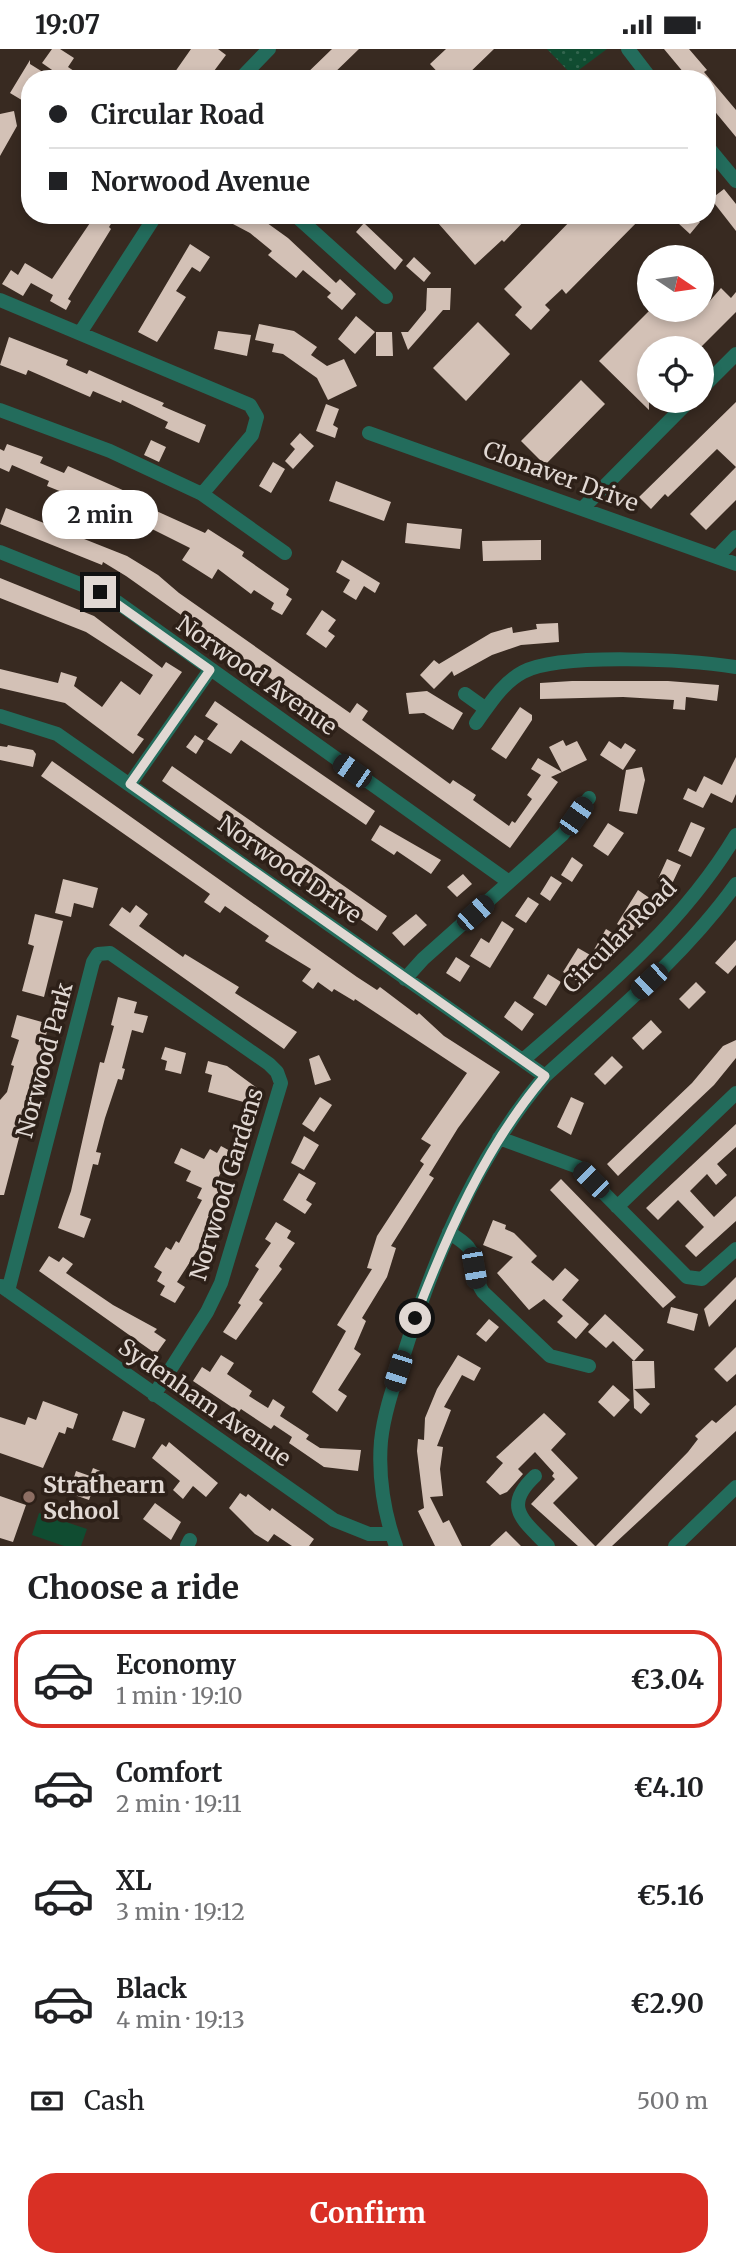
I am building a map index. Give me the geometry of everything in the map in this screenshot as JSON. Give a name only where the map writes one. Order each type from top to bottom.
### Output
[{"type":"street","points":[[249,70],[269,49]]},
{"type":"street","points":[[628,49],[644,70]]},
{"type":"street","points":[[716,157],[736,181]]},
{"type":"street","points":[[80,333],[150,224]]},
{"type":"street","points":[[305,224],[386,297]]},
{"type":"street","points":[[0,300],[240,399],[253,409],[257,422],[252,435],[202,494]]},
{"type":"street","points":[[714,376],[736,354]]},
{"type":"street","points":[[0,411],[110,451],[202,494],[285,553]]},
{"type":"street","points":[[583,507],[677,413]]},
{"type":"street","name":"Clonaver Drive","points":[[369,433],[583,507],[736,564]]},
{"type":"street","points":[[717,557],[736,537]]},
{"type":"street","name":"Norwood Avenue","points":[[0,552],[100,592],[509,882]]},
{"type":"street","points":[[476,723],[498,692],[522,673],[557,663],[665,659],[736,667]]},
{"type":"street","points":[[130,784],[210,670]]},
{"type":"street","points":[[465,694],[486,709]]},
{"type":"street","name":"Norwood Drive","points":[[0,716],[57,734],[545,1076]]},
{"type":"street","points":[[405,979],[423,959],[563,834],[589,798]]},
{"type":"street","name":"Circular Road","points":[[523,1060],[671,923],[700,888],[736,835]]},
{"type":"street","points":[[393,1540],[381,1478],[381,1441],[390,1397],[415,1318],[449,1232],[499,1138],[545,1076],[683,949],[710,920],[736,884]]},
{"type":"street","name":"Norwood Gardens","points":[[93,962],[102,953],[114,955],[269,1064],[277,1072],[281,1083],[220,1283],[207,1312],[155,1395]]},
{"type":"street","name":"Norwood Park","points":[[4,1288],[93,962]]},
{"type":"street","points":[[617,1207],[736,1094]]},
{"type":"street","points":[[499,1138],[578,1167],[694,1280],[710,1274],[736,1248]]},
{"type":"street","points":[[449,1232],[468,1246],[476,1283],[483,1292],[550,1356],[589,1366]]},
{"type":"street","name":"Sydenham Avenue","points":[[4,1288],[334,1520],[393,1540]]},
{"type":"street","points":[[535,1476],[520,1492],[517,1509],[522,1519],[548,1546]]},
{"type":"street","points":[[675,1546],[736,1487]]},
{"type":"green space","points":[[547,49],[607,49],[579,70],[567,70]]},
{"type":"green space","points":[[39,1513],[87,1529],[81,1546],[64,1546],[32,1535]]},
{"type":"building","points":[[52,49],[60,49],[74,58],[68,67],[72,70],[52,70],[42,63]]},
{"type":"building","points":[[191,49],[218,49],[226,55],[215,70],[176,70]]},
{"type":"building","points":[[332,49],[359,49],[337,70],[310,70]]},
{"type":"building","points":[[446,49],[494,49],[472,70],[436,70],[430,64]]},
{"type":"building","points":[[664,49],[689,49],[707,70],[682,70]]},
{"type":"building","points":[[30,60],[30,64],[40,70],[24,70]]},
{"type":"building","points":[[21,75],[21,100],[10,93]]},
{"type":"building","points":[[716,86],[736,110],[736,137],[716,113]]},
{"type":"building","points":[[14,111],[17,126],[0,156],[0,114]]},
{"type":"building","points":[[724,189],[736,204],[736,231],[716,205],[716,195]]},
{"type":"building","points":[[89,224],[111,224],[111,229],[68,299],[71,301],[66,310],[50,301],[53,295],[31,283],[23,296],[2,284],[11,270],[18,275],[25,263],[52,279]]},
{"type":"building","points":[[233,224],[269,224],[288,238],[336,283],[340,279],[356,294],[342,310],[327,297],[331,293],[303,270],[296,278],[268,255],[272,251],[250,233]]},
{"type":"building","points":[[365,224],[403,260],[395,270],[356,232]]},
{"type":"building","points":[[439,224],[521,224],[504,242],[502,240],[475,265]]},
{"type":"building","points":[[567,224],[635,224],[566,294],[562,289],[545,305],[550,310],[531,330],[515,315],[522,307],[504,289]]},
{"type":"building","points":[[679,224],[698,224],[690,234]]},
{"type":"building","points":[[190,244],[210,257],[200,272],[192,267],[176,291],[186,297],[157,342],[138,332]]},
{"type":"building","points":[[414,257],[431,273],[424,282],[406,266]]},
{"type":"building","points":[[427,288],[451,288],[450,310],[443,310],[408,350],[401,332],[408,332],[426,310]]},
{"type":"building","points":[[721,288],[731,298],[736,292],[736,312],[712,336],[637,336],[637,398],[599,361],[638,322],[714,322],[714,296]]},
{"type":"building","points":[[356,316],[375,332],[355,354],[338,339]]},
{"type":"building","points":[[478,322],[510,354],[466,401],[433,368]]},
{"type":"building","points":[[259,324],[294,331],[317,347],[311,355],[327,366],[344,359],[357,386],[328,400],[317,378],[283,354],[272,352],[274,344],[255,340]]},
{"type":"building","points":[[218,331],[251,335],[247,356],[214,349]]},
{"type":"building","points":[[376,332],[392,332],[393,356],[376,356]]},
{"type":"building","points":[[9,337],[68,360],[66,365],[87,374],[89,370],[206,425],[199,443],[165,428],[168,422],[122,400],[121,403],[93,391],[90,397],[28,370],[26,375],[0,365]]},
{"type":"building","points":[[581,380],[605,404],[545,465],[521,441]]},
{"type":"building","points":[[736,402],[736,467],[717,449],[668,497],[665,494],[651,509],[639,497]]},
{"type":"building","points":[[326,404],[339,409],[333,425],[338,428],[335,438],[316,431]]},
{"type":"building","points":[[300,433],[314,446],[293,469],[285,461],[295,449],[290,444]]},
{"type":"building","points":[[151,440],[166,447],[159,462],[144,455]]},
{"type":"building","points":[[7,444],[43,457],[40,463],[64,473],[68,466],[134,495],[132,500],[205,533],[208,529],[244,552],[242,556],[289,589],[286,595],[292,599],[282,615],[271,609],[274,603],[254,590],[251,594],[218,569],[212,579],[182,560],[190,548],[150,528],[153,522],[85,492],[82,500],[47,486],[49,481],[12,465],[9,472],[0,468],[0,449],[4,451]]},
{"type":"building","points":[[273,462],[285,469],[271,493],[259,486]]},
{"type":"building","points":[[736,467],[736,500],[706,530],[690,514]]},
{"type":"building","points":[[336,481],[391,502],[384,521],[329,501]]},
{"type":"building","points":[[6,508],[127,556],[158,575],[179,593],[350,713],[357,703],[368,711],[362,720],[450,784],[453,780],[476,795],[473,800],[509,826],[512,821],[515,823],[532,799],[527,795],[541,775],[531,769],[538,758],[562,772],[551,777],[558,782],[510,848],[126,576],[103,562],[102,565],[0,524]]},
{"type":"building","points":[[407,523],[462,529],[460,549],[405,543]]},
{"type":"building","points":[[541,540],[541,560],[483,561],[482,541]]},
{"type":"building","points":[[342,560],[380,583],[375,593],[364,586],[356,600],[343,592],[350,580],[336,572]]},
{"type":"building","points":[[0,578],[94,616],[162,668],[166,662],[182,672],[137,735],[144,739],[133,754],[65,703],[0,688],[0,669],[58,683],[61,672],[77,677],[74,686],[102,707],[121,681],[140,695],[153,675],[86,632],[0,598]]},
{"type":"building","points":[[322,610],[336,620],[328,631],[335,636],[326,648],[306,634]]},
{"type":"building","points":[[558,623],[559,642],[521,645],[492,655],[454,676],[452,671],[434,689],[420,675],[434,660],[439,664],[491,633],[512,627],[513,633],[537,629],[536,624]]},
{"type":"building","points":[[668,681],[719,685],[717,701],[686,697],[685,710],[673,709],[674,700],[623,697],[540,699],[540,683]]},
{"type":"building","points":[[427,691],[463,713],[453,730],[424,713],[409,714],[406,693]]},
{"type":"building","points":[[215,701],[375,811],[366,825],[241,740],[231,754],[207,739],[218,724],[205,716]]},
{"type":"building","points":[[520,707],[532,715],[532,720],[506,759],[491,749]]},
{"type":"building","points":[[195,735],[204,741],[196,754],[186,747]]},
{"type":"building","points":[[563,740],[566,746],[577,741],[587,760],[562,772],[549,747]]},
{"type":"building","points":[[609,741],[621,749],[625,743],[636,750],[623,770],[600,755]]},
{"type":"building","points":[[0,746],[33,750],[36,754],[33,767],[0,760]]},
{"type":"building","points":[[736,757],[736,794],[732,803],[711,793],[703,808],[683,799],[688,788],[696,792],[704,776],[722,785]]},
{"type":"building","points":[[52,761],[357,977],[377,990],[380,987],[417,1015],[419,1013],[444,1036],[500,1072],[458,1128],[429,1175],[434,1178],[391,1246],[396,1248],[387,1277],[362,1318],[366,1321],[354,1349],[361,1354],[338,1390],[347,1396],[337,1412],[312,1392],[346,1331],[337,1325],[372,1269],[367,1268],[377,1236],[424,1164],[420,1161],[431,1145],[421,1139],[467,1073],[355,999],[354,1001],[334,989],[332,992],[318,982],[313,989],[302,981],[311,969],[265,941],[269,936],[225,906],[220,913],[204,902],[210,894],[41,776]]},
{"type":"building","points":[[172,766],[387,916],[377,931],[162,781]]},
{"type":"building","points":[[642,767],[645,780],[637,814],[619,811],[626,770]]},
{"type":"building","points":[[691,822],[705,828],[691,857],[678,851]]},
{"type":"building","points":[[608,823],[624,833],[608,856],[593,846]]},
{"type":"building","points":[[380,825],[441,860],[431,874],[397,851],[394,855],[371,840]]},
{"type":"building","points":[[572,857],[583,865],[572,882],[561,875]]},
{"type":"building","points":[[667,859],[681,865],[670,888],[657,881]]},
{"type":"building","points":[[463,874],[472,884],[457,897],[447,887]]},
{"type":"building","points":[[551,876],[562,883],[550,901],[540,894]]},
{"type":"building","points":[[63,879],[98,888],[93,908],[74,903],[71,917],[55,913]]},
{"type":"building","points":[[638,890],[651,899],[631,934],[617,924]]},
{"type":"building","points":[[528,897],[539,904],[526,923],[515,916]]},
{"type":"building","points":[[136,905],[148,914],[139,926],[183,957],[185,954],[239,987],[235,993],[297,1032],[284,1049],[109,925],[122,907],[130,913]]},
{"type":"building","points":[[35,914],[63,921],[44,997],[22,991],[34,946],[28,944]]},
{"type":"building","points":[[416,914],[427,925],[404,946],[392,933]]},
{"type":"building","points":[[502,921],[514,929],[490,968],[470,956],[481,938],[489,943]]},
{"type":"building","points":[[606,929],[619,937],[601,961],[591,955]]},
{"type":"building","points":[[736,940],[736,965],[728,974],[715,963]]},
{"type":"building","points":[[578,948],[592,956],[577,981],[563,972]]},
{"type":"building","points":[[456,957],[470,966],[460,982],[446,973]]},
{"type":"building","points":[[548,974],[561,982],[546,1006],[533,998]]},
{"type":"building","points":[[696,982],[706,992],[689,1009],[679,999]]},
{"type":"building","points":[[118,997],[137,1002],[134,1013],[148,1016],[143,1033],[132,1030],[122,1068],[125,1069],[122,1080],[118,1079],[105,1118],[96,1152],[101,1153],[98,1165],[93,1164],[80,1215],[91,1219],[84,1238],[58,1228],[71,1191],[100,1062],[104,1063],[114,1026],[111,1025]]},
{"type":"building","points":[[515,1001],[534,1014],[522,1031],[504,1017]]},
{"type":"building","points":[[17,1015],[49,1024],[4,1195],[0,1195],[0,1100],[7,1092],[14,1066],[11,1065],[19,1040],[11,1037]]},
{"type":"building","points":[[651,1020],[662,1032],[643,1050],[632,1038]]},
{"type":"building","points":[[736,1040],[736,1058],[714,1085],[618,1176],[607,1164],[692,1083],[723,1046]]},
{"type":"building","points":[[165,1047],[186,1053],[181,1074],[165,1070],[167,1061],[161,1059]]},
{"type":"building","points":[[319,1055],[331,1080],[315,1085],[309,1059]]},
{"type":"building","points":[[612,1056],[623,1067],[605,1085],[594,1074]]},
{"type":"building","points":[[208,1061],[227,1066],[257,1088],[247,1103],[208,1092],[212,1075],[205,1073]]},
{"type":"building","points":[[320,1097],[332,1105],[314,1132],[302,1124]]},
{"type":"building","points":[[571,1097],[584,1103],[571,1135],[557,1127]]},
{"type":"building","points":[[736,1124],[736,1147],[717,1164],[727,1175],[716,1185],[707,1174],[690,1191],[714,1217],[736,1196],[736,1221],[696,1257],[685,1246],[704,1227],[678,1200],[658,1220],[646,1208]]},
{"type":"building","points":[[304,1136],[319,1145],[304,1170],[291,1163]]},
{"type":"building","points":[[221,1146],[232,1152],[218,1178],[224,1181],[208,1216],[212,1218],[199,1248],[177,1282],[185,1287],[175,1303],[160,1295],[165,1286],[157,1281],[162,1272],[154,1267],[166,1247],[171,1250],[176,1241],[179,1243],[202,1200],[197,1198],[202,1188],[186,1181],[191,1171],[174,1163],[181,1148],[204,1159],[210,1149],[217,1153]]},
{"type":"building","points":[[299,1173],[316,1183],[306,1200],[312,1204],[305,1214],[283,1200]]},
{"type":"building","points":[[561,1179],[676,1297],[663,1308],[550,1190]]},
{"type":"building","points":[[493,1220],[506,1225],[505,1229],[514,1233],[537,1256],[531,1262],[553,1281],[565,1268],[579,1280],[562,1300],[589,1324],[576,1339],[557,1322],[563,1316],[544,1299],[529,1310],[497,1273],[513,1257],[483,1245]]},
{"type":"building","points":[[276,1222],[291,1231],[287,1238],[295,1243],[279,1266],[282,1269],[259,1300],[263,1303],[236,1340],[223,1332],[241,1305],[238,1303],[259,1269],[255,1266],[271,1243],[265,1239]]},
{"type":"building","points":[[49,1256],[59,1262],[63,1257],[73,1264],[66,1273],[113,1305],[157,1329],[154,1332],[166,1340],[156,1354],[39,1271]]},
{"type":"building","points":[[736,1277],[736,1299],[709,1327],[704,1309]]},
{"type":"building","points":[[671,1307],[698,1314],[694,1331],[667,1323]]},
{"type":"building","points":[[605,1314],[644,1350],[634,1361],[613,1341],[606,1348],[588,1332]]},
{"type":"building","points":[[489,1319],[499,1327],[486,1342],[476,1334]]},
{"type":"building","points":[[736,1347],[736,1374],[727,1382],[714,1369]]},
{"type":"building","points":[[221,1355],[234,1363],[227,1374],[252,1391],[249,1396],[268,1408],[273,1399],[285,1407],[280,1416],[309,1435],[306,1439],[320,1448],[361,1450],[358,1471],[324,1467],[289,1443],[292,1437],[274,1425],[271,1429],[241,1409],[239,1412],[193,1381],[202,1367],[210,1372]]},
{"type":"building","points":[[458,1355],[481,1368],[474,1381],[462,1375],[444,1407],[451,1410],[437,1446],[443,1447],[440,1469],[443,1496],[430,1497],[443,1523],[449,1520],[462,1546],[435,1546],[418,1511],[424,1508],[418,1439],[424,1440],[425,1418],[437,1389]]},
{"type":"building","points":[[632,1361],[654,1361],[655,1388],[634,1389],[650,1404],[641,1414],[634,1408]]},
{"type":"building","points":[[613,1385],[630,1400],[614,1417],[598,1402]]},
{"type":"building","points":[[43,1401],[78,1414],[73,1429],[67,1427],[65,1434],[59,1432],[43,1468],[0,1453],[0,1417],[25,1425],[28,1417],[36,1420]]},
{"type":"building","points":[[736,1405],[736,1431],[612,1546],[596,1546],[688,1452],[698,1439],[695,1436],[712,1420],[716,1423]]},
{"type":"building","points":[[123,1411],[145,1419],[135,1448],[112,1440]]},
{"type":"building","points":[[544,1413],[566,1434],[551,1450],[578,1478],[553,1503],[595,1546],[578,1546],[531,1504],[555,1479],[552,1476],[554,1473],[535,1452],[518,1469],[523,1474],[507,1492],[500,1495],[486,1482],[503,1463],[496,1457]]},
{"type":"building","points":[[169,1442],[218,1483],[206,1497],[193,1486],[183,1499],[173,1490],[180,1481],[152,1458],[162,1444],[166,1447]]},
{"type":"building","points":[[93,1468],[105,1473],[99,1491],[93,1489],[89,1500],[69,1493],[76,1471],[90,1476]]},
{"type":"building","points":[[240,1493],[246,1497],[248,1494],[270,1511],[272,1508],[314,1539],[309,1546],[292,1546],[274,1534],[268,1542],[255,1534],[229,1508]]},
{"type":"building","points":[[0,1496],[26,1505],[13,1542],[0,1538]]},
{"type":"building","points":[[155,1503],[181,1522],[171,1540],[143,1519]]},
{"type":"building","points":[[506,1531],[521,1546],[490,1546]]},
{"type":"place","name":"Strathearn School","points":[[29,1497]]},
{"type":"route","points":[[100,592],[210,670],[130,784],[545,1076],[513,1117],[479,1173],[449,1232],[415,1318]]}]
